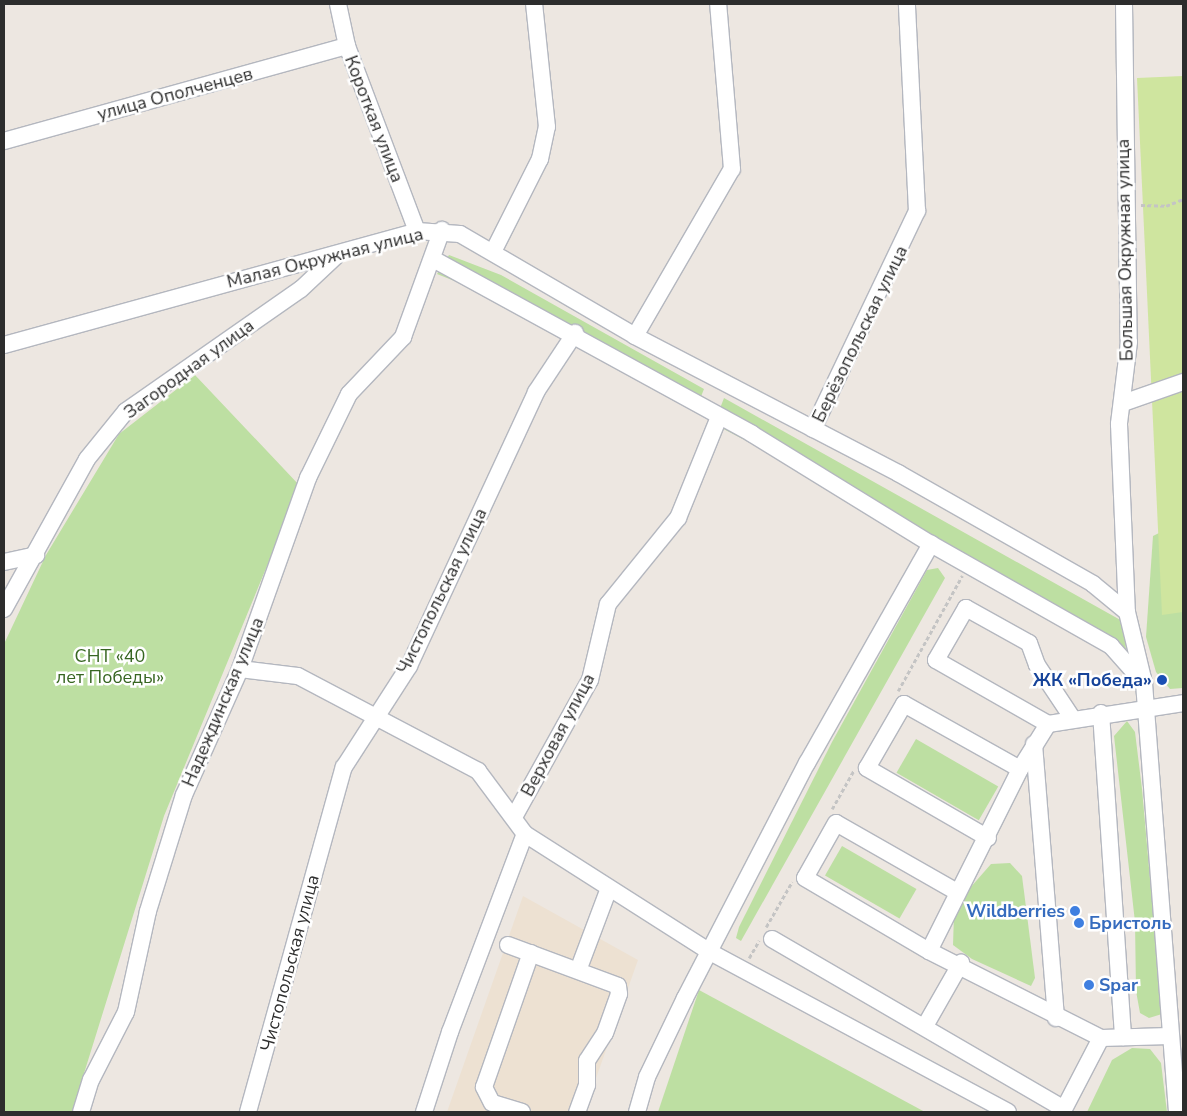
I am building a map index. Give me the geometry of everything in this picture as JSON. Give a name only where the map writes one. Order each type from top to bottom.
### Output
[{"type":"street","name":"Короткая улица","points":[[338,4],[347,46],[417,231]]},
{"type":"street","points":[[494,250],[540,159],[547,127],[534,4]]},
{"type":"street","points":[[635,336],[732,169],[718,4]]},
{"type":"street","name":"Берёзопольская улица","points":[[907,4],[917,211],[813,429],[1093,584],[1127,612]]},
{"type":"street","name":"Большая Окружная улица","points":[[1124,4],[1129,342],[1119,424],[1126,526],[1127,612],[1144,683],[1170,1036],[1179,1087],[1177,1112]]},
{"type":"street","name":"улица Ополченцев","points":[[4,141],[347,46]]},
{"type":"street","name":"Малая Окружная улица","points":[[4,345],[417,231],[442,230],[494,250],[635,336],[813,429]]},
{"type":"street","name":"Надеждинская улица","points":[[81,1112],[91,1080],[126,1012],[148,911],[184,794],[240,669],[308,478],[349,394],[403,337],[434,259],[442,230]]},
{"type":"street","name":"Загородная улица","points":[[4,608],[36,555],[87,459],[126,412],[301,288],[338,254]]},
{"type":"street","points":[[434,259],[575,334],[719,417],[931,544],[1111,646],[1144,683]]},
{"type":"street","name":"Чистопольская улица","points":[[248,1112],[344,767],[409,666],[536,392],[575,334]]},
{"type":"street","points":[[1123,403],[1183,382]]},
{"type":"street","name":"Верховая улица","points":[[514,817],[590,680],[608,604],[678,518],[719,417]]},
{"type":"street","points":[[637,1112],[648,1077],[710,952],[808,763],[931,544]]},
{"type":"street","points":[[4,562],[36,555]]},
{"type":"street","points":[[1048,724],[936,660],[966,608],[1029,643],[1037,665],[1073,718]]},
{"type":"street","points":[[240,669],[298,676],[478,771],[525,834],[710,952],[1008,1112]]},
{"type":"street","points":[[928,951],[957,892],[988,838],[1020,769],[1048,724],[1145,706],[1183,703]]},
{"type":"street","points":[[988,838],[867,768],[904,704],[1020,769]]},
{"type":"street","points":[[1101,713],[1123,1037]]},
{"type":"street","points":[[1034,744],[1056,1018]]},
{"type":"street","points":[[957,892],[836,822],[805,878],[928,951],[960,963],[1056,1018],[1101,1038],[1170,1036]]},
{"type":"street","points":[[424,1112],[450,1032],[525,834]]},
{"type":"street","points":[[579,968],[609,888]]},
{"type":"street","points":[[772,939],[1064,1108],[1101,1038]]},
{"type":"street","points":[[508,945],[612,980],[619,994],[605,1033],[587,1061],[587,1085],[577,1112]]},
{"type":"street","points":[[522,1112],[492,1103],[484,1087],[531,953]]},
{"type":"street","points":[[924,1026],[960,963]]},
{"type":"path","points":[[1127,205],[1166,206],[1183,199]]},
{"type":"shaded area","points":[[523,896],[638,960],[584,1112],[447,1112]]},
{"type":"green space","points":[[1183,76],[1183,612],[1162,615],[1137,78]]},
{"type":"green space","points":[[449,255],[501,275],[704,389],[696,409],[507,302],[437,274]]},
{"type":"green space","name":"СНТ «40 лет Победы»","points":[[195,375],[300,486],[164,816],[72,1112],[4,1112],[4,644],[46,555],[119,434]]},
{"type":"green space","points":[[724,398],[1124,622],[1126,650],[938,542],[714,424]]},
{"type":"green space","points":[[1183,521],[1183,688],[1170,689],[1156,672],[1146,637],[1153,536]]},
{"type":"green space","points":[[938,568],[945,578],[741,941],[736,938],[739,927],[832,742],[927,570]]},
{"type":"green space","points":[[1127,721],[1135,732],[1142,789],[1162,1014],[1149,1018],[1140,1013],[1136,991],[1135,922],[1114,736]]},
{"type":"green space","points":[[916,739],[998,786],[979,820],[896,773]]},
{"type":"green space","points":[[842,846],[916,889],[899,918],[825,875]]},
{"type":"green space","points":[[1010,863],[1022,876],[1035,978],[1031,986],[972,959],[953,945],[954,915],[970,888],[991,864]]},
{"type":"green space","points":[[699,990],[925,1112],[658,1112]]},
{"type":"green space","points":[[1132,1048],[1150,1049],[1161,1063],[1167,1112],[1087,1112],[1112,1060]]},
{"type":"place","name":"ЖК «Победа»","points":[[1162,680]]},
{"type":"place","name":"Wildberries","points":[[1075,911]]},
{"type":"place","name":"Бристоль","points":[[1079,923]]},
{"type":"place","name":"Spar","points":[[1089,985]]}]
